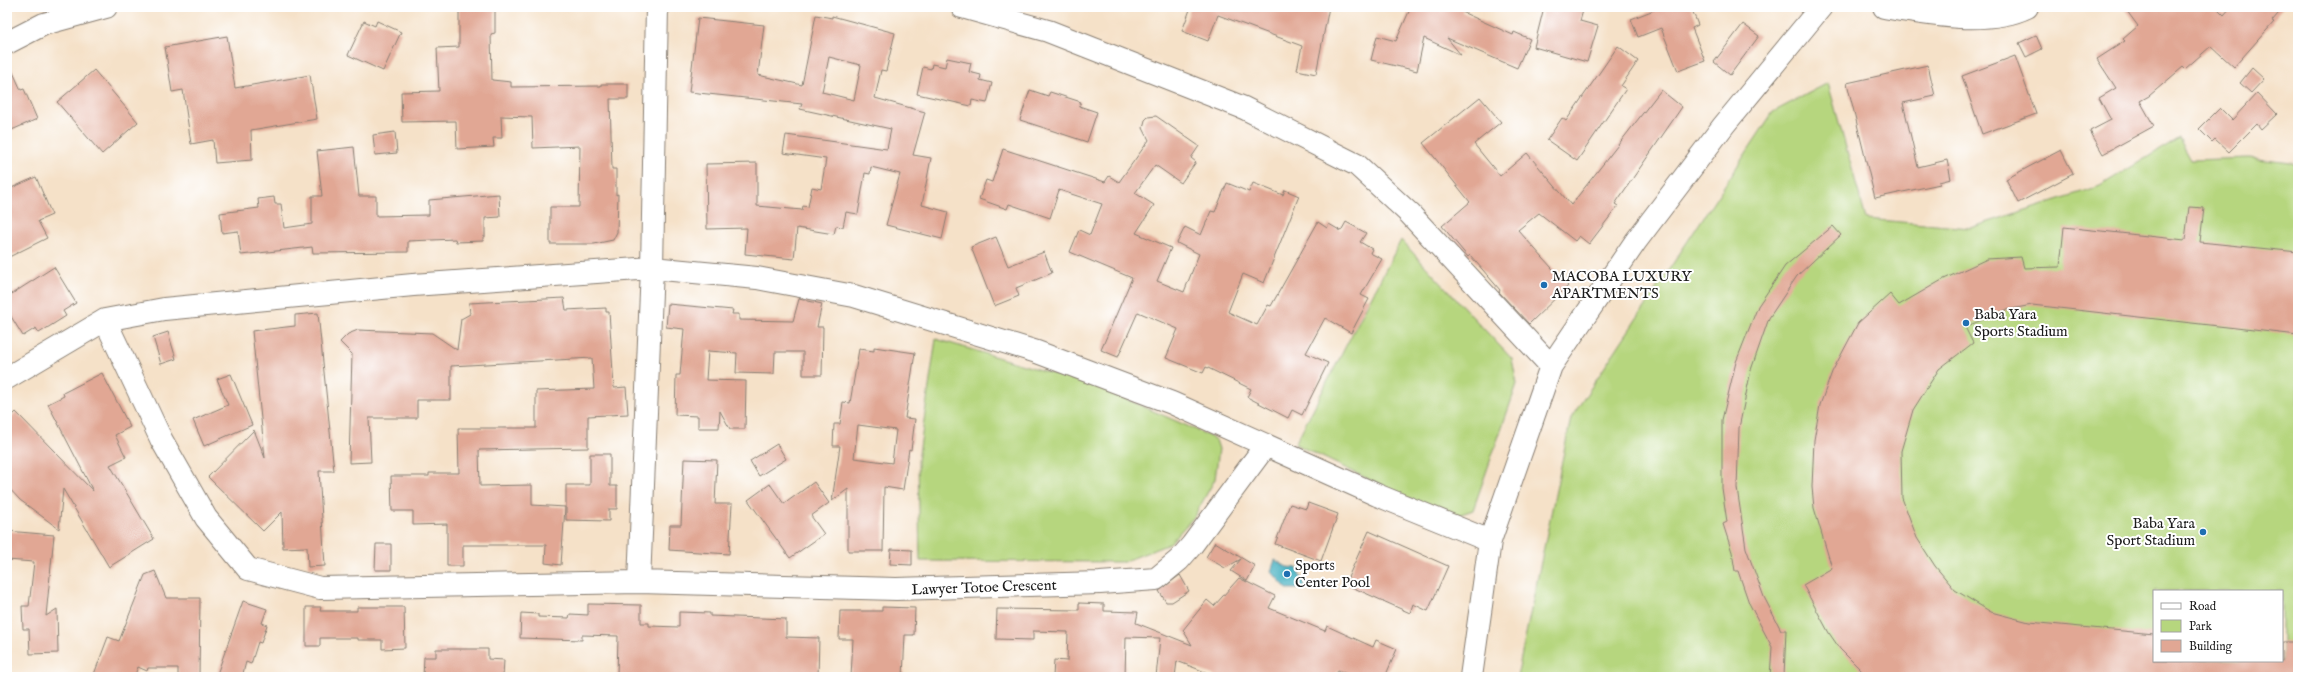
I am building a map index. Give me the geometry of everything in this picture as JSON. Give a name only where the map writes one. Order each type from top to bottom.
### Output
[{"type":"street","points":[[7,43],[44,24],[106,7]]},
{"type":"street","points":[[638,582],[652,268],[657,7]]},
{"type":"street","points":[[962,7],[1048,31],[1244,108],[1357,165],[1410,214],[1551,366]]},
{"type":"street","points":[[1471,677],[1490,541],[1551,366],[1641,235],[1724,125],[1821,7]]},
{"type":"street","points":[[1884,7],[1959,16],[1994,16],[2027,7]]},
{"type":"street","points":[[7,378],[105,320],[164,309],[413,285],[652,268],[757,278],[854,296],[1037,352],[1172,403],[1377,495],[1490,541]]},
{"type":"street","name":"Lawyer Totoe Crescent","points":[[105,320],[161,439],[206,518],[248,569],[320,588],[638,582],[896,589],[1100,583],[1156,579],[1179,560],[1192,545],[1266,445]]},
{"type":"green space","name":"Baba Yara Sports Stadium","points":[[1828,83],[1866,219],[1970,228],[2100,186],[2179,138],[2191,160],[2249,158],[2298,164],[2298,677],[1517,677],[1571,418],[1773,112]]},
{"type":"green space","points":[[1401,240],[1512,359],[1517,384],[1473,510],[1450,518],[1295,444]]},
{"type":"green space","points":[[936,339],[1101,388],[1216,440],[1219,449],[1215,479],[1194,517],[1169,544],[1123,562],[920,561],[918,461]]},
{"type":"water","name":"Sports Center Pool","points":[[1275,560],[1287,567],[1297,568],[1306,589],[1287,589],[1271,571]]},
{"type":"building","points":[[459,7],[495,7],[495,33],[491,34],[492,80],[511,82],[511,87],[601,86],[601,84],[628,84],[628,99],[610,99],[612,169],[616,169],[616,195],[618,194],[617,232],[613,240],[594,244],[550,244],[550,207],[579,207],[580,146],[533,148],[532,117],[501,116],[502,138],[493,138],[494,147],[457,149],[456,121],[402,122],[401,92],[439,91],[437,48],[459,47]]},
{"type":"building","points":[[1191,7],[1329,7],[1316,74],[1297,70],[1302,46],[1218,15],[1208,41],[1182,31]]},
{"type":"building","points":[[1411,7],[1463,7],[1462,12],[1513,35],[1514,32],[1530,39],[1517,68],[1447,38],[1461,55],[1424,38],[1417,71],[1371,60],[1377,36],[1396,41]]},
{"type":"building","points":[[1544,7],[1584,7],[1580,21],[1598,26],[1587,62],[1534,47]]},
{"type":"building","points":[[1653,7],[1691,7],[1698,25],[1692,28],[1705,61],[1678,71],[1661,28],[1638,37],[1631,19],[1654,10]]},
{"type":"building","points":[[2124,7],[2216,7],[2224,15],[2231,7],[2284,7],[2272,21],[2274,22],[2234,67],[2211,46],[2185,69],[2183,67],[2149,96],[2140,101],[2154,126],[2103,154],[2090,131],[2111,120],[2099,98],[2116,88],[2097,59],[2125,41],[2123,39],[2138,26]]},
{"type":"building","points":[[816,15],[832,18],[832,16],[895,33],[886,71],[881,70],[875,98],[925,112],[913,155],[931,158],[922,205],[948,212],[942,239],[886,225],[900,174],[871,167],[870,174],[865,173],[858,214],[846,212],[843,227],[836,226],[834,234],[797,228],[794,259],[745,254],[747,228],[707,229],[706,164],[757,163],[757,206],[802,210],[803,206],[808,207],[812,187],[821,189],[826,159],[783,153],[786,135],[887,149],[891,129],[800,109],[802,104],[689,92],[698,18],[764,25],[758,75],[802,85]],"holes":[[[829,57],[861,65],[854,100],[822,92]]]},
{"type":"building","points":[[364,21],[375,26],[377,21],[401,32],[383,71],[348,55]]},
{"type":"building","points":[[1743,24],[1759,36],[1730,75],[1714,62]]},
{"type":"building","points":[[2036,35],[2042,49],[2026,57],[2019,43]]},
{"type":"building","points":[[227,36],[235,88],[310,75],[317,119],[251,130],[252,160],[215,163],[213,140],[191,144],[183,90],[172,92],[165,47]]},
{"type":"building","points":[[1618,46],[1638,61],[1621,86],[1626,89],[1577,161],[1547,140],[1562,118],[1566,121]]},
{"type":"building","points":[[2015,56],[2036,114],[1982,134],[1962,76]]},
{"type":"building","points":[[947,58],[971,63],[969,72],[981,75],[980,80],[992,83],[987,103],[972,100],[971,106],[917,94],[923,67],[931,69],[932,64],[945,67]]},
{"type":"building","points":[[7,59],[21,90],[24,89],[37,119],[7,132]]},
{"type":"building","points":[[1928,65],[1935,96],[1903,103],[1918,167],[1947,160],[1951,179],[1939,182],[1940,184],[1875,198],[1847,83]]},
{"type":"building","points":[[2252,68],[2264,79],[2251,93],[2240,83]]},
{"type":"building","points":[[94,70],[138,122],[102,154],[57,102]]},
{"type":"building","points":[[1030,90],[1048,96],[1050,92],[1081,102],[1079,106],[1097,112],[1087,142],[1020,120]]},
{"type":"building","points":[[1661,90],[1682,107],[1615,204],[1618,206],[1589,244],[1579,236],[1575,241],[1539,213],[1518,230],[1568,286],[1529,324],[1499,292],[1500,290],[1470,255],[1468,257],[1442,226],[1470,202],[1423,143],[1480,97],[1501,122],[1474,144],[1500,176],[1527,153],[1571,205]]},
{"type":"building","points":[[2257,93],[2277,114],[2261,129],[2257,124],[2229,152],[2215,139],[2212,142],[2199,129],[2220,108],[2232,120]]},
{"type":"building","points":[[1156,116],[1199,146],[1191,158],[1196,162],[1181,183],[1155,165],[1135,193],[1154,205],[1136,233],[1171,248],[1157,281],[1184,292],[1199,254],[1177,243],[1185,227],[1201,235],[1211,211],[1215,212],[1227,183],[1249,192],[1253,183],[1283,195],[1285,190],[1299,196],[1264,283],[1243,274],[1228,312],[1257,325],[1268,305],[1271,306],[1318,222],[1327,228],[1329,224],[1341,231],[1346,222],[1366,233],[1360,242],[1372,249],[1370,253],[1382,259],[1361,295],[1369,299],[1351,333],[1325,318],[1306,353],[1328,363],[1302,415],[1292,410],[1288,418],[1247,397],[1251,389],[1206,367],[1203,373],[1166,358],[1178,329],[1138,312],[1118,357],[1101,350],[1132,278],[1070,252],[1079,230],[1090,235],[1102,204],[1059,190],[1050,218],[1009,204],[1007,209],[979,199],[986,180],[992,182],[1003,149],[1105,182],[1109,176],[1119,182],[1149,140],[1143,128],[1145,120],[1148,117]]},
{"type":"building","points":[[395,132],[397,153],[375,155],[373,135]]},
{"type":"building","points":[[354,147],[359,196],[376,196],[376,216],[429,215],[429,200],[499,194],[500,217],[485,218],[485,237],[483,237],[483,241],[456,242],[455,239],[408,241],[408,252],[313,253],[312,247],[241,255],[238,231],[222,233],[220,213],[259,208],[258,199],[274,197],[275,204],[281,204],[284,228],[312,224],[312,196],[322,196],[317,151]]},
{"type":"building","points":[[2061,150],[2073,174],[2018,203],[2006,179]]},
{"type":"building","points":[[36,177],[52,215],[38,221],[47,238],[7,258],[7,190]]},
{"type":"building","points":[[2189,207],[2204,208],[2200,242],[2298,252],[2298,335],[2032,305],[2006,310],[1965,327],[1973,343],[1939,369],[1913,410],[1901,451],[1902,498],[1917,538],[1935,566],[1955,590],[1991,612],[2029,622],[2153,634],[2153,662],[2283,662],[2283,642],[2298,642],[2298,677],[1868,677],[1840,649],[1829,633],[1803,585],[1832,568],[1814,508],[1812,487],[1814,440],[1820,405],[1832,372],[1858,323],[1890,294],[1899,305],[1942,280],[1987,259],[2021,257],[2024,268],[2060,267],[2064,227],[2185,240]]},
{"type":"building","points":[[1833,226],[1841,235],[1797,276],[1769,318],[1751,370],[1739,428],[1737,488],[1746,548],[1764,597],[1781,630],[1786,630],[1784,677],[1770,677],[1772,647],[1749,603],[1738,571],[1735,571],[1732,552],[1723,524],[1727,522],[1722,488],[1722,420],[1736,362],[1758,306],[1785,266]]},
{"type":"building","points":[[996,237],[1008,266],[1044,252],[1052,273],[1016,288],[1019,296],[994,306],[971,247]]},
{"type":"building","points":[[54,267],[76,303],[63,311],[66,316],[39,333],[36,328],[23,336],[7,310],[7,297]]},
{"type":"building","points":[[564,298],[566,310],[606,308],[606,312],[609,312],[614,388],[626,387],[628,414],[588,416],[588,448],[479,450],[480,486],[532,485],[532,505],[565,507],[561,565],[545,563],[546,545],[463,545],[463,566],[447,566],[447,524],[413,525],[413,511],[392,511],[391,476],[429,476],[429,473],[459,473],[458,428],[536,428],[536,391],[594,389],[592,358],[451,366],[451,400],[417,400],[417,418],[369,418],[371,462],[349,463],[352,354],[340,342],[348,334],[358,330],[432,333],[457,350],[461,319],[470,314],[469,303]]},
{"type":"building","points":[[799,299],[822,304],[817,327],[823,327],[822,375],[803,375],[803,352],[775,352],[774,374],[736,373],[737,353],[708,351],[706,380],[746,381],[745,429],[730,429],[720,411],[719,428],[698,428],[698,416],[675,415],[676,375],[680,375],[684,329],[666,327],[668,304],[733,310],[732,314],[739,314],[739,320],[793,321]]},
{"type":"building","points":[[318,313],[334,471],[319,471],[325,566],[308,567],[307,547],[283,548],[282,512],[263,531],[208,477],[254,430],[265,458],[252,331],[295,326],[295,315]]},
{"type":"building","points":[[168,332],[176,359],[161,364],[153,337]]},
{"type":"building","points":[[874,347],[915,353],[905,418],[915,419],[911,450],[909,449],[903,490],[884,487],[883,551],[848,551],[848,489],[832,501],[840,446],[833,446],[834,424],[840,424],[843,402],[850,403],[859,349],[874,351]],"holes":[[[858,425],[896,430],[892,463],[854,458]]]},
{"type":"building","points":[[102,373],[130,427],[115,435],[126,457],[110,465],[154,539],[109,567],[63,489],[59,529],[20,500],[7,486],[7,421],[16,412],[93,491],[48,404],[64,396],[63,393]]},
{"type":"building","points":[[231,374],[252,425],[204,446],[193,420],[228,405],[217,379]]},
{"type":"building","points":[[777,444],[786,459],[759,476],[750,461]]},
{"type":"building","points":[[590,454],[610,454],[610,486],[617,486],[617,509],[609,509],[609,521],[566,520],[566,485],[590,485]]},
{"type":"building","points":[[684,459],[717,460],[715,504],[732,504],[729,554],[669,550],[670,525],[681,525]]},
{"type":"building","points":[[814,482],[829,503],[811,516],[824,534],[790,558],[748,500],[770,484],[784,504]]},
{"type":"building","points":[[1308,503],[1338,514],[1321,561],[1275,544],[1290,504],[1306,509]]},
{"type":"building","points":[[7,531],[54,535],[46,616],[57,609],[58,653],[30,654],[29,629],[23,629],[22,606],[29,606],[34,562],[7,560]]},
{"type":"building","points":[[1369,531],[1448,566],[1428,611],[1413,604],[1410,613],[1345,584]]},
{"type":"building","points":[[1215,542],[1255,566],[1247,581],[1231,571],[1241,559],[1225,568],[1206,557]]},
{"type":"building","points":[[376,544],[391,544],[391,570],[375,570]]},
{"type":"building","points":[[891,549],[912,550],[912,565],[890,564]]},
{"type":"building","points":[[155,571],[166,598],[200,598],[199,677],[178,677],[178,668],[148,668],[147,671],[138,667],[134,677],[93,677],[108,637],[119,641],[145,575]]},
{"type":"building","points":[[1180,575],[1189,591],[1172,602],[1166,602],[1159,591]]},
{"type":"building","points":[[1239,578],[1275,596],[1269,608],[1325,631],[1327,626],[1373,647],[1376,640],[1397,649],[1385,677],[1353,677],[1338,670],[1335,677],[1218,677],[1177,661],[1175,677],[1156,677],[1160,638],[1126,637],[1125,677],[1053,677],[1054,660],[1067,661],[1068,632],[1033,631],[1033,640],[996,639],[997,609],[1079,610],[1079,603],[1104,604],[1104,611],[1138,612],[1136,623],[1192,645],[1183,630],[1207,600],[1214,606]]},
{"type":"building","points":[[243,601],[267,609],[262,623],[267,625],[261,643],[258,642],[251,664],[246,662],[242,677],[216,677]]},
{"type":"building","points":[[588,604],[641,605],[641,623],[649,623],[649,626],[679,627],[679,612],[710,613],[710,616],[786,619],[786,637],[819,638],[818,677],[617,677],[618,636],[582,635],[582,640],[520,638],[521,613],[538,614],[538,617],[569,618],[570,614],[588,615]]},
{"type":"building","points":[[306,607],[321,607],[320,611],[357,611],[357,607],[404,607],[405,648],[382,649],[382,640],[358,640],[358,638],[320,638],[320,646],[306,646]]},
{"type":"building","points":[[882,607],[915,608],[914,635],[905,635],[903,677],[851,677],[853,639],[839,639],[840,611],[882,611]]},
{"type":"building","points":[[436,649],[488,649],[488,659],[504,660],[503,677],[423,677],[424,657],[436,657]]},
{"type":"place","name":"MACOBA LUXURY APARTMENTS","points":[[1544,285]]},
{"type":"place","name":"Baba Yara Sports Stadium","points":[[1966,323]]},
{"type":"place","name":"Baba Yara Sport Stadium","points":[[2203,532]]},
{"type":"place","name":"Sports Center Pool","points":[[1287,574]]}]
